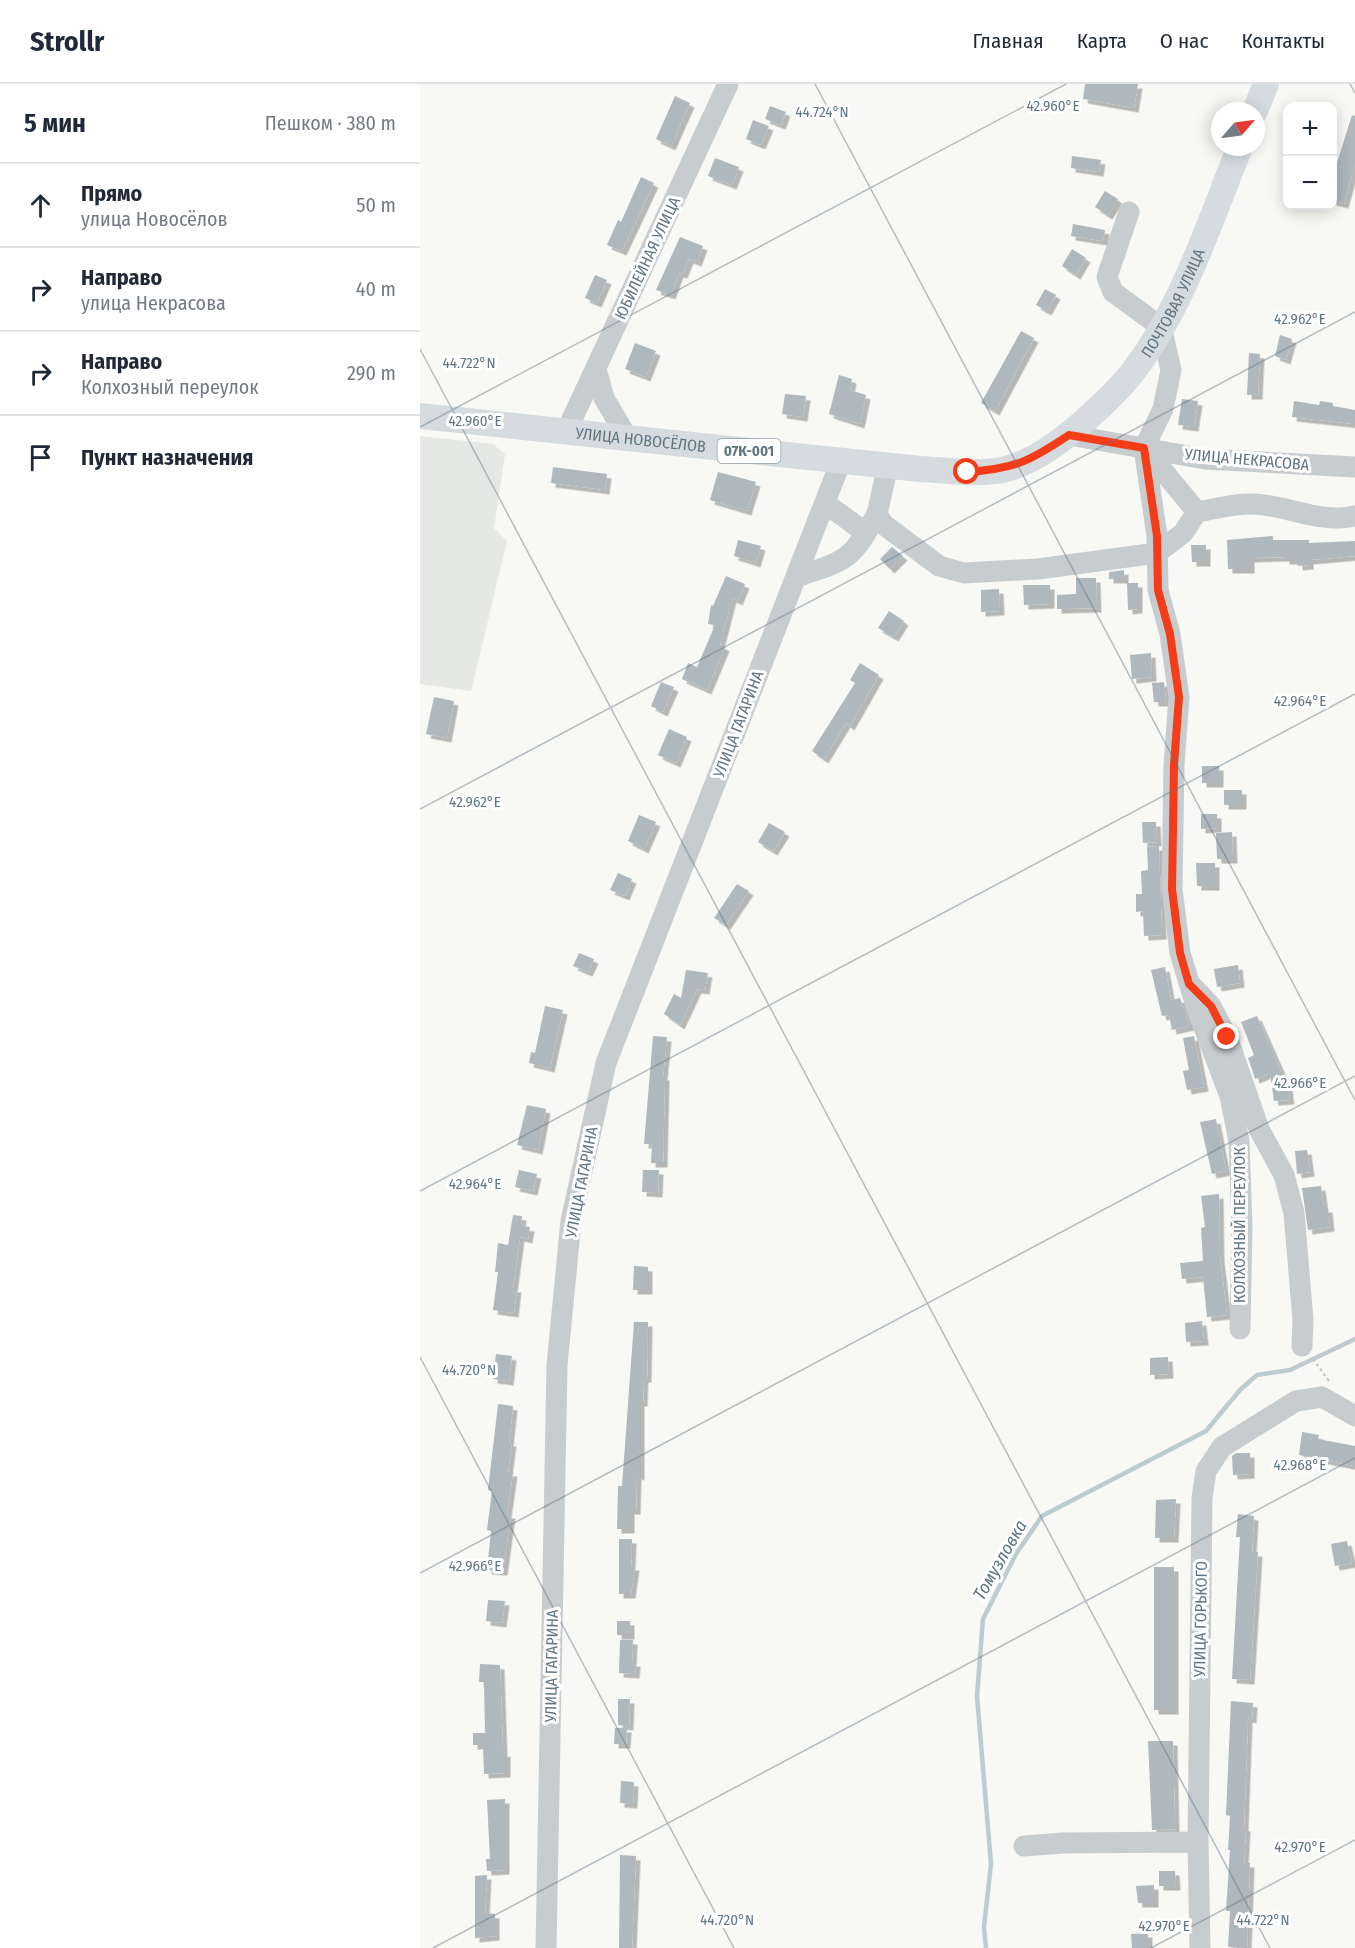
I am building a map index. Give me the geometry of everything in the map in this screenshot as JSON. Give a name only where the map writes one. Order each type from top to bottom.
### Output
[{"type":"main road","points":[[1259,102],[1266,84]]},
{"type":"main road","name":"ПОЧТОВАЯ УЛИЦА","points":[[1069,435],[1133,372],[1175,304],[1236,156]]},
{"type":"main road","name":"УЛИЦА НОВОСЁЛОВ","points":[[420,416],[841,461],[967,472],[1003,470],[1038,456],[1069,435]]},
{"type":"street","name":"ЮБИЛЕЙНАЯ УЛИЦА","points":[[566,432],[728,84]]},
{"type":"street","points":[[1129,212],[1107,277],[1113,292],[1161,327],[1171,370],[1163,409],[1144,448],[1197,512]]},
{"type":"street","points":[[596,369],[604,398],[628,439]]},
{"type":"street","name":"УЛИЦА НЕКРАСОВА","points":[[1069,435],[1205,459],[1355,467]]},
{"type":"street","name":"КОЛХОЗНЫЙ ПЕРЕУЛОК","points":[[1144,448],[1157,553],[1158,590],[1170,634],[1179,697],[1174,765],[1172,889],[1180,953],[1230,1096],[1239,1141],[1242,1225],[1240,1329]]},
{"type":"street","name":"УЛИЦА ГАГАРИНА","points":[[546,1948],[557,1365],[571,1221],[606,1062],[841,461]]},
{"type":"street","points":[[796,577],[840,562],[857,549],[877,514],[888,465]]},
{"type":"street","points":[[825,503],[866,533]]},
{"type":"street","points":[[877,514],[883,524],[939,566],[963,573],[1038,568],[1157,553],[1183,533],[1197,512],[1252,503],[1309,515],[1342,519],[1355,516]]},
{"type":"street","name":"КОЛХОЗНЫЙ ПЕРЕУЛОК","points":[[1189,984],[1211,1006],[1227,1037],[1259,1129],[1284,1175],[1294,1213],[1304,1320],[1302,1346]]},
{"type":"street","name":"УЛИЦА ГОРЬКОГО","points":[[1200,1948],[1198,1842],[1202,1498],[1206,1471],[1222,1447],[1296,1401],[1322,1397],[1355,1416]]},
{"type":"street","points":[[1024,1846],[1063,1843],[1198,1842]]},
{"type":"path","points":[[1302,1346],[1328,1378]]},
{"type":"shaded area","points":[[420,436],[493,444],[505,454],[494,528],[507,541],[471,691],[420,684]]},
{"type":"building","points":[[1085,84],[1138,84],[1134,108],[1083,99]]},
{"type":"building","points":[[675,96],[690,103],[671,146],[656,139]]},
{"type":"building","points":[[770,106],[786,112],[781,125],[765,119]]},
{"type":"building","points":[[1352,115],[1355,116],[1355,164],[1344,204],[1337,202],[1337,163]]},
{"type":"building","points":[[753,120],[769,126],[761,145],[746,139]]},
{"type":"building","points":[[1072,156],[1101,160],[1099,172],[1071,168]]},
{"type":"building","points":[[715,158],[739,167],[732,185],[708,176]]},
{"type":"building","points":[[641,177],[654,183],[622,251],[607,245],[618,220],[621,222]]},
{"type":"building","points":[[1105,191],[1118,199],[1108,215],[1095,207]]},
{"type":"building","points":[[1073,224],[1105,230],[1103,241],[1071,236]]},
{"type":"building","points":[[680,237],[703,246],[697,262],[689,259],[683,274],[679,273],[671,295],[656,290]]},
{"type":"building","points":[[1072,249],[1086,258],[1076,275],[1062,266]]},
{"type":"building","points":[[595,275],[607,280],[597,303],[585,298]]},
{"type":"building","points":[[1045,289],[1056,295],[1047,311],[1036,305]]},
{"type":"building","points":[[1021,331],[1034,338],[995,411],[981,403]]},
{"type":"building","points":[[1280,335],[1292,339],[1286,360],[1275,356]]},
{"type":"building","points":[[635,343],[656,351],[646,377],[625,369]]},
{"type":"building","points":[[1249,353],[1260,354],[1258,395],[1247,395]]},
{"type":"building","points":[[839,375],[852,379],[850,390],[866,395],[860,424],[829,414]]},
{"type":"building","points":[[785,394],[806,396],[803,417],[782,414]]},
{"type":"building","points":[[1182,399],[1198,401],[1194,427],[1178,425]]},
{"type":"building","points":[[1294,401],[1319,405],[1320,401],[1355,410],[1355,424],[1292,417]]},
{"type":"building","points":[[553,467],[607,474],[605,490],[551,483]]},
{"type":"building","points":[[718,472],[756,482],[747,511],[710,500]]},
{"type":"building","points":[[1273,536],[1273,540],[1309,540],[1309,543],[1355,541],[1355,556],[1309,560],[1309,565],[1298,566],[1298,560],[1285,560],[1285,557],[1250,558],[1250,569],[1228,569],[1227,540]]},
{"type":"building","points":[[738,540],[761,546],[756,563],[734,556]]},
{"type":"building","points":[[1191,545],[1206,545],[1206,562],[1192,562]]},
{"type":"building","points":[[892,547],[903,556],[890,569],[880,559]]},
{"type":"building","points":[[1124,570],[1124,579],[1109,579],[1109,572]]},
{"type":"building","points":[[726,576],[745,584],[738,601],[732,598],[720,644],[725,647],[707,690],[682,679],[688,663],[697,667],[715,625],[708,624],[711,605],[713,606]]},
{"type":"building","points":[[1076,578],[1096,578],[1097,608],[1057,609],[1057,595],[1076,594]]},
{"type":"building","points":[[1127,583],[1138,583],[1138,609],[1128,610]]},
{"type":"building","points":[[1023,585],[1050,585],[1050,604],[1024,605]]},
{"type":"building","points":[[999,589],[1000,611],[981,612],[981,590]]},
{"type":"building","points":[[889,611],[904,621],[894,637],[878,628]]},
{"type":"building","points":[[1151,653],[1152,677],[1132,679],[1130,655]]},
{"type":"building","points":[[860,663],[879,675],[850,726],[846,723],[824,759],[812,751],[855,683],[850,680]]},
{"type":"building","points":[[661,682],[674,687],[663,712],[651,706]]},
{"type":"building","points":[[1164,682],[1166,702],[1154,702],[1152,683]]},
{"type":"building","points":[[434,697],[454,701],[447,738],[426,734]]},
{"type":"building","points":[[669,729],[687,737],[676,763],[658,755]]},
{"type":"building","points":[[1202,766],[1219,766],[1219,783],[1202,783]]},
{"type":"building","points":[[1224,790],[1242,790],[1242,805],[1224,805]]},
{"type":"building","points":[[1201,814],[1217,814],[1217,828],[1201,829]]},
{"type":"building","points":[[639,815],[656,822],[644,849],[628,841]]},
{"type":"building","points":[[1142,822],[1156,822],[1157,842],[1143,843]]},
{"type":"building","points":[[769,823],[785,832],[773,851],[758,842]]},
{"type":"building","points":[[1232,832],[1233,859],[1217,859],[1216,833]]},
{"type":"building","points":[[1159,846],[1162,935],[1144,936],[1143,911],[1136,912],[1136,894],[1142,894],[1141,871],[1148,870],[1147,847]]},
{"type":"building","points":[[1196,863],[1215,863],[1215,886],[1197,886]]},
{"type":"building","points":[[618,873],[632,879],[625,896],[610,890]]},
{"type":"building","points":[[737,884],[749,891],[726,925],[714,918]]},
{"type":"building","points":[[579,953],[594,959],[588,972],[573,966]]},
{"type":"building","points":[[1238,965],[1240,983],[1217,987],[1214,969]]},
{"type":"building","points":[[1165,967],[1171,1000],[1180,998],[1190,1026],[1172,1030],[1169,1015],[1162,1016],[1151,970]]},
{"type":"building","points":[[686,970],[708,973],[705,990],[697,989],[680,1025],[664,1014],[674,994],[681,998]]},
{"type":"building","points":[[545,1006],[563,1010],[550,1068],[529,1063],[531,1052],[535,1053]]},
{"type":"building","points":[[1257,1016],[1288,1086],[1290,1100],[1274,1101],[1270,1073],[1255,1079],[1248,1058],[1254,1055],[1241,1022]]},
{"type":"building","points":[[653,1036],[667,1037],[663,1076],[665,1076],[663,1163],[651,1163],[652,1144],[644,1144]]},
{"type":"building","points":[[1194,1036],[1204,1087],[1187,1090],[1183,1071],[1189,1070],[1183,1038]]},
{"type":"building","points":[[527,1105],[546,1109],[538,1150],[517,1145]]},
{"type":"building","points":[[1216,1119],[1226,1171],[1212,1174],[1200,1122]]},
{"type":"building","points":[[1307,1150],[1310,1172],[1297,1174],[1295,1151]]},
{"type":"building","points":[[519,1170],[537,1174],[533,1191],[515,1187]]},
{"type":"building","points":[[643,1170],[659,1170],[658,1193],[642,1192]]},
{"type":"building","points":[[1321,1186],[1324,1208],[1328,1208],[1330,1227],[1308,1230],[1302,1188]]},
{"type":"building","points":[[1219,1194],[1220,1257],[1227,1315],[1207,1317],[1203,1277],[1182,1279],[1180,1263],[1203,1261],[1201,1228],[1205,1227],[1201,1196]]},
{"type":"building","points":[[513,1215],[522,1216],[521,1226],[530,1227],[528,1239],[520,1237],[513,1288],[517,1288],[514,1313],[493,1310],[498,1272],[495,1272],[498,1243],[508,1245]]},
{"type":"building","points":[[634,1266],[648,1267],[648,1290],[633,1290]]},
{"type":"building","points":[[1202,1321],[1204,1341],[1186,1342],[1185,1323]]},
{"type":"building","points":[[634,1322],[648,1322],[647,1378],[644,1378],[643,1402],[640,1402],[640,1476],[637,1475],[636,1510],[630,1510],[630,1529],[617,1529],[618,1486],[622,1486]]},
{"type":"building","points":[[496,1354],[512,1356],[509,1381],[493,1379]]},
{"type":"building","points":[[1168,1357],[1169,1374],[1150,1375],[1150,1358]]},
{"type":"building","points":[[498,1404],[513,1406],[508,1472],[513,1472],[507,1514],[511,1514],[503,1571],[487,1570],[491,1531],[487,1530],[492,1491],[488,1490]]},
{"type":"building","points":[[1302,1432],[1319,1435],[1318,1439],[1355,1446],[1355,1466],[1299,1455]]},
{"type":"building","points":[[1236,1453],[1250,1453],[1250,1474],[1233,1475],[1232,1456]]},
{"type":"building","points":[[1176,1499],[1174,1538],[1155,1538],[1156,1500]]},
{"type":"building","points":[[1238,1514],[1254,1516],[1252,1552],[1258,1552],[1250,1680],[1232,1679],[1240,1537],[1236,1537]]},
{"type":"building","points":[[619,1539],[632,1539],[631,1566],[635,1566],[631,1594],[619,1594]]},
{"type":"building","points":[[1347,1541],[1352,1563],[1335,1566],[1331,1544]]},
{"type":"building","points":[[1154,1567],[1174,1567],[1174,1710],[1154,1710]]},
{"type":"building","points":[[488,1600],[505,1601],[502,1623],[486,1621]]},
{"type":"building","points":[[617,1621],[630,1621],[630,1635],[617,1635]]},
{"type":"building","points":[[620,1640],[633,1640],[632,1662],[636,1662],[635,1674],[619,1673]]},
{"type":"building","points":[[480,1664],[500,1665],[503,1753],[506,1752],[506,1773],[484,1774],[483,1745],[473,1745],[473,1733],[485,1733],[484,1682],[479,1682]]},
{"type":"building","points":[[618,1699],[630,1699],[629,1726],[618,1725]]},
{"type":"building","points":[[1231,1701],[1253,1703],[1252,1719],[1248,1718],[1244,1827],[1246,1827],[1244,1863],[1250,1863],[1247,1948],[1228,1947],[1230,1911],[1226,1911],[1230,1816],[1226,1815]]},
{"type":"building","points":[[615,1728],[627,1728],[626,1744],[614,1744]]},
{"type":"building","points":[[1148,1741],[1173,1741],[1175,1829],[1152,1830]]},
{"type":"building","points":[[621,1781],[634,1782],[633,1804],[620,1803]]},
{"type":"building","points":[[505,1799],[505,1870],[487,1871],[486,1859],[490,1859],[487,1800]]},
{"type":"building","points":[[620,1855],[636,1856],[632,1948],[619,1948]]},
{"type":"building","points":[[1159,1871],[1175,1871],[1176,1886],[1159,1886]]},
{"type":"building","points":[[487,1875],[485,1913],[495,1914],[495,1936],[475,1938],[475,1876]]},
{"type":"building","points":[[1154,1885],[1154,1903],[1138,1903],[1136,1886]]},
{"type":"building","points":[[1148,1933],[1148,1948],[1132,1948],[1131,1934]]},
{"type":"waterway","name":"Томузловка","points":[[986,1948],[984,1927],[991,1864],[977,1696],[983,1619],[1016,1554],[1042,1516],[1206,1431],[1240,1390],[1257,1375],[1290,1370],[1355,1339]]},
{"type":"route","points":[[967,472],[1003,470],[1038,456],[1069,435],[1144,448],[1157,536],[1158,590],[1170,634],[1179,697],[1174,765],[1172,889],[1180,953],[1189,984],[1211,1006],[1227,1037]]}]
